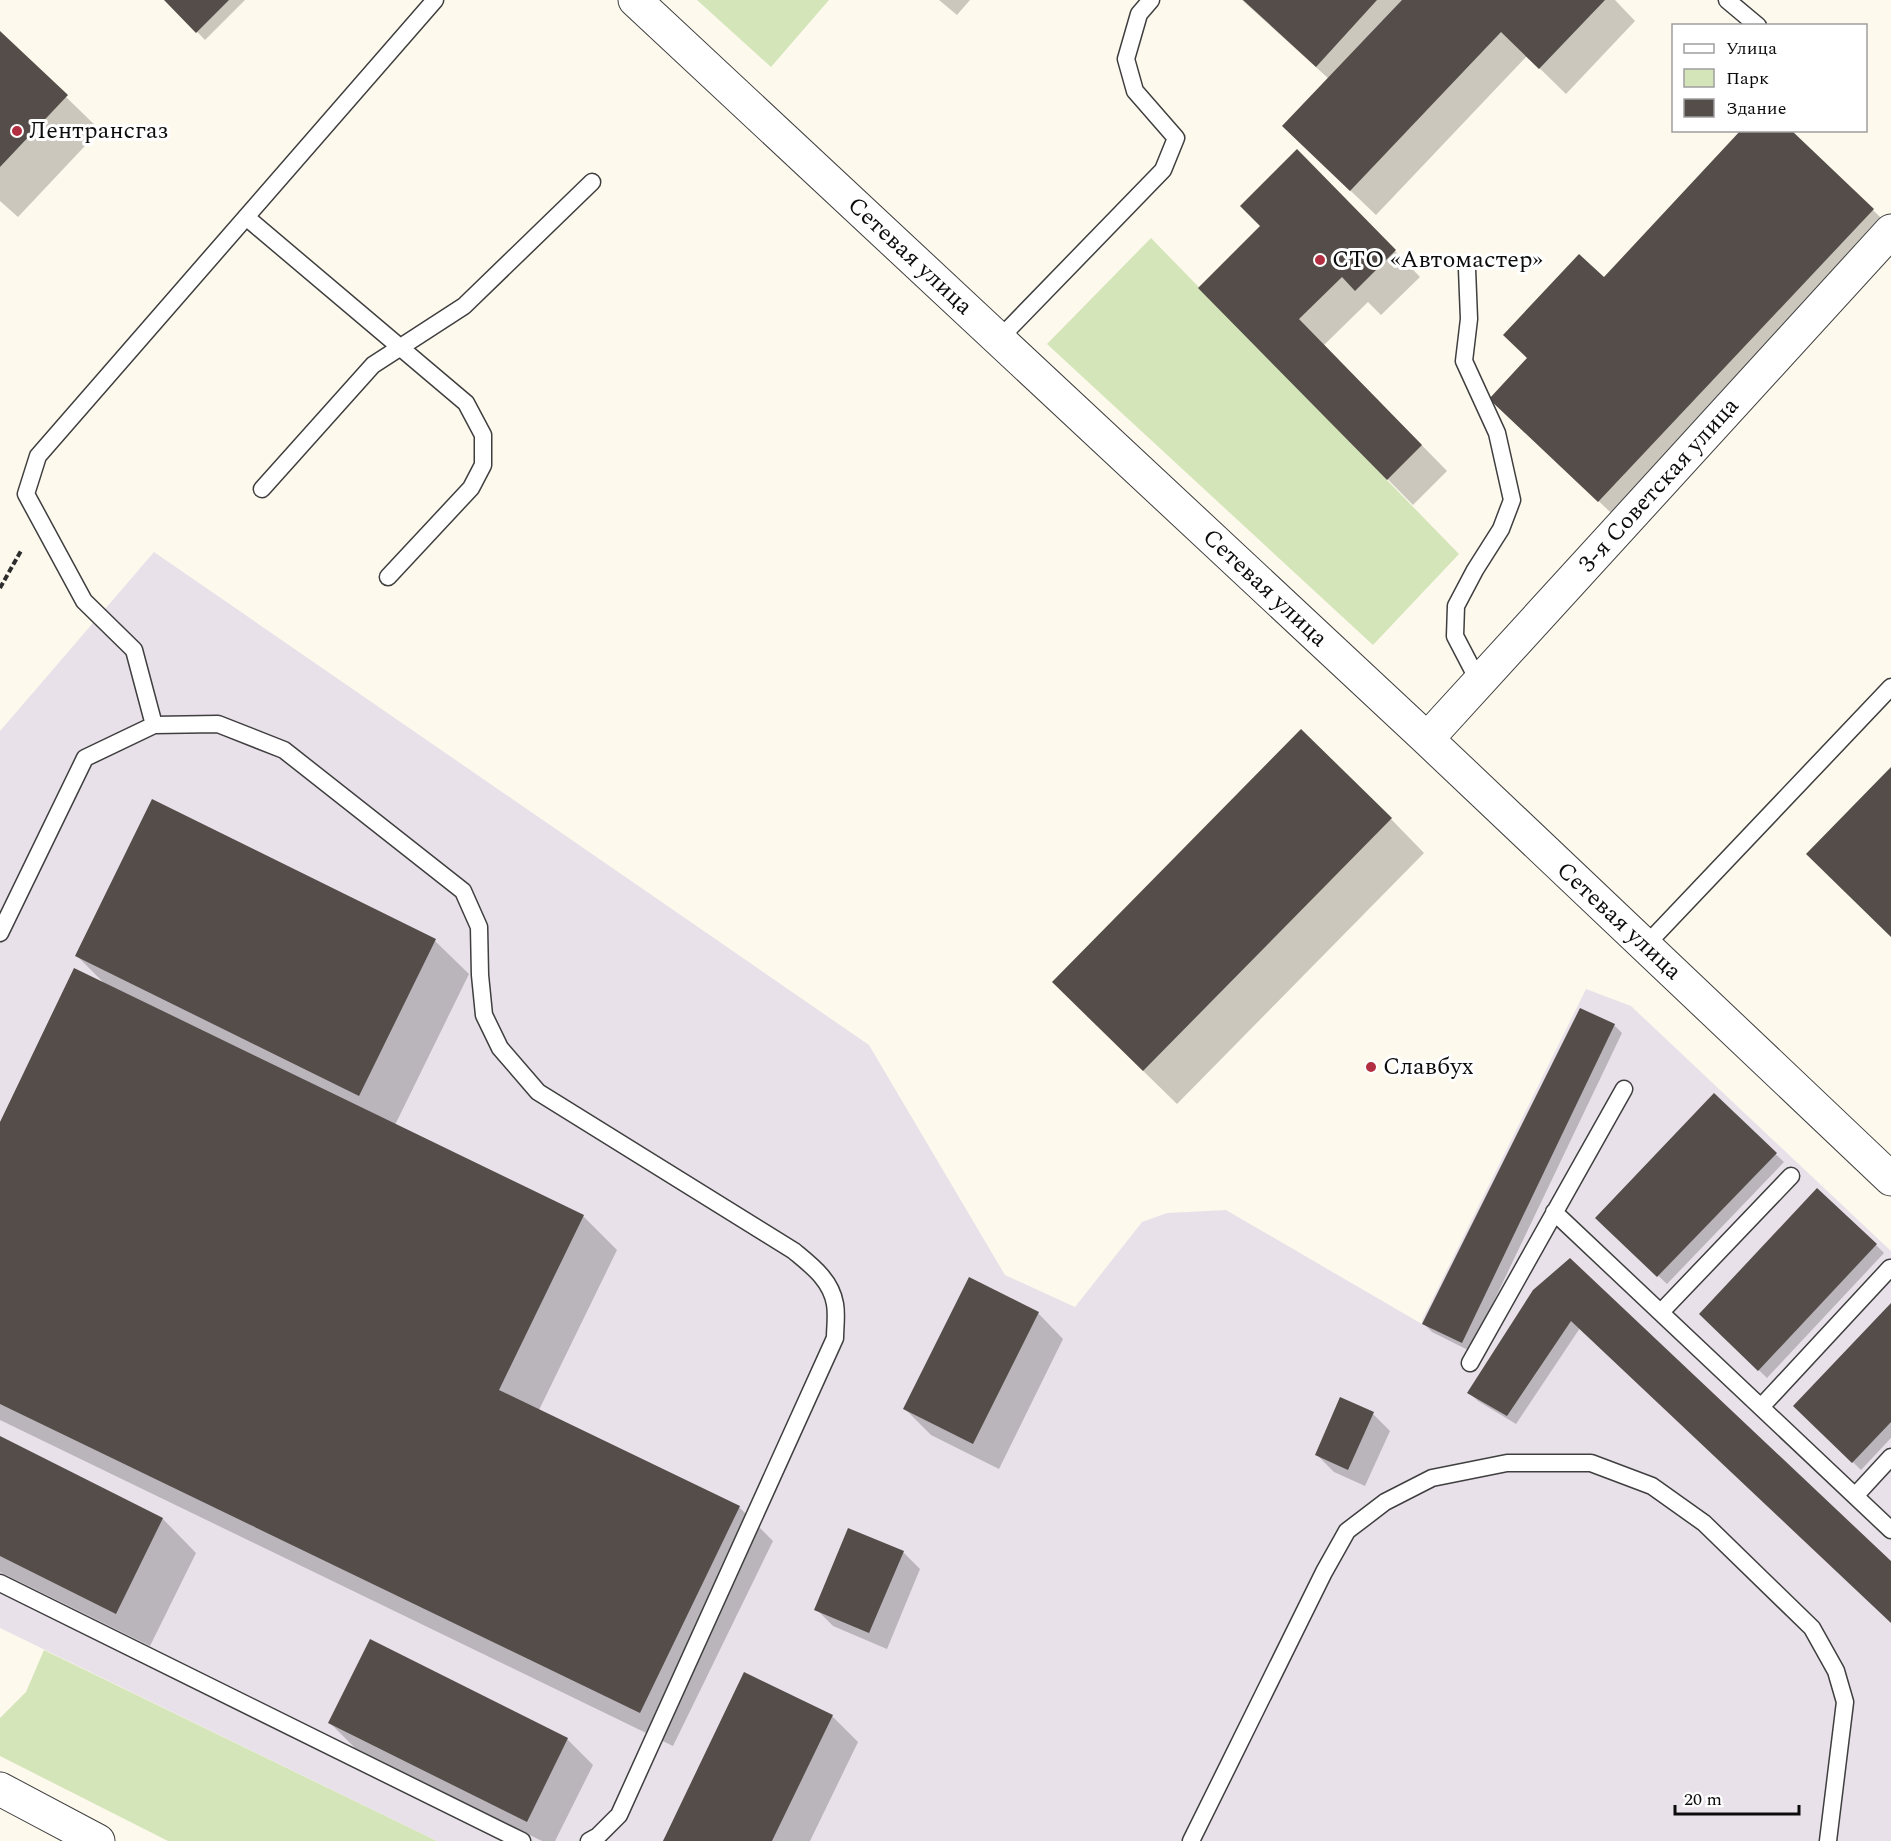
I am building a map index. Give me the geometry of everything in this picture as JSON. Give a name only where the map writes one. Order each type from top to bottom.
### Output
[{"type":"street","name":"Сетевая улица","points":[[636,0],[1427,739],[1891,1179]]},
{"type":"street","name":"3-я Советская улица","points":[[1427,739],[1891,231]]},
{"type":"street","points":[[0,1789],[98,1841]]},
{"type":"lane","points":[[154,725],[134,650],[84,601],[27,494],[38,456],[435,0]]},
{"type":"lane","points":[[999,339],[1163,170],[1176,138],[1135,91],[1126,59],[1139,14],[1151,0]]},
{"type":"lane","points":[[1727,0],[1756,24]]},
{"type":"lane","points":[[262,489],[373,365],[464,306],[592,182]]},
{"type":"lane","points":[[246,218],[466,403],[483,435],[483,465],[471,488],[388,577]]},
{"type":"lane","points":[[1467,269],[1469,319],[1464,361],[1497,433],[1512,500],[1501,529],[1456,606],[1455,636],[1479,682]]},
{"type":"lane","points":[[1645,946],[1891,687]]},
{"type":"lane","points":[[0,933],[85,758],[154,725],[218,724],[284,750],[463,891],[479,927],[484,1015],[500,1048],[538,1092],[794,1251],[816,1269],[828,1284],[835,1304],[835,1338],[618,1815],[598,1836],[589,1841]]},
{"type":"lane","points":[[1470,1363],[1623,1089]]},
{"type":"lane","points":[[1661,1312],[1791,1176]]},
{"type":"lane","points":[[1554,1212],[1891,1530]]},
{"type":"lane","points":[[1761,1407],[1890,1268]]},
{"type":"lane","points":[[1855,1496],[1891,1457]]},
{"type":"lane","points":[[1191,1841],[1324,1572],[1347,1531],[1385,1502],[1431,1478],[1507,1463],[1591,1463],[1652,1486],[1704,1523],[1812,1628],[1836,1671],[1845,1702],[1828,1841]]},
{"type":"lane","points":[[0,1583],[522,1841]]},
{"type":"path","points":[[0,588],[39,518]]},
{"type":"shaded area","points":[[154,552],[869,1045],[1005,1275],[1075,1307],[1142,1222],[1167,1213],[1226,1210],[1422,1324],[1586,989],[1631,1006],[1891,1251],[1891,1841],[437,1841],[0,1628],[0,731]]},
{"type":"green space","points":[[697,0],[829,0],[771,67]]},
{"type":"green space","points":[[1151,238],[1459,554],[1373,645],[1047,344]]},
{"type":"green space","points":[[44,1650],[437,1841],[168,1841],[0,1756],[0,1718],[26,1692]]},
{"type":"building","points":[[164,0],[229,0],[196,33]]},
{"type":"building","points":[[1243,0],[1377,0],[1316,67]]},
{"type":"building","points":[[1402,0],[1605,0],[1539,69],[1501,32],[1350,191],[1282,126]]},
{"type":"building","name":"Лентрансгаз","points":[[0,31],[68,95],[0,167]]},
{"type":"building","points":[[1739,132],[1793,132],[1874,209],[1598,502],[1489,399],[1527,358],[1503,335],[1579,254],[1604,277]]},
{"type":"building","points":[[1297,149],[1396,250],[1355,291],[1342,277],[1299,319],[1422,445],[1387,480],[1198,288],[1260,226],[1240,206]]},
{"type":"building","points":[[1301,729],[1392,818],[1143,1071],[1052,982]]},
{"type":"building","points":[[1891,767],[1891,937],[1806,854]]},
{"type":"building","points":[[152,799],[436,939],[359,1096],[75,956]]},
{"type":"building","points":[[74,968],[584,1215],[499,1390],[740,1506],[640,1713],[0,1404],[0,1122]]},
{"type":"building","points":[[1580,1008],[1615,1024],[1462,1343],[1422,1324]]},
{"type":"building","points":[[1714,1093],[1777,1153],[1657,1277],[1595,1218]]},
{"type":"building","points":[[1817,1188],[1877,1244],[1758,1371],[1699,1314]]},
{"type":"building","points":[[1570,1258],[1891,1561],[1891,1623],[1571,1321],[1507,1416],[1467,1393],[1533,1290]]},
{"type":"building","points":[[969,1277],[1039,1312],[973,1444],[903,1409]]},
{"type":"building","points":[[1891,1303],[1891,1422],[1852,1463],[1793,1406]]},
{"type":"building","points":[[1340,1397],[1374,1412],[1348,1470],[1315,1455]]},
{"type":"building","points":[[0,1436],[163,1518],[116,1614],[0,1556]]},
{"type":"building","points":[[848,1528],[904,1551],[869,1633],[814,1610]]},
{"type":"building","points":[[370,1639],[568,1738],[527,1822],[328,1723]]},
{"type":"building","points":[[744,1672],[833,1715],[772,1841],[663,1841]]},
{"type":"place","name":"Лентрансгаз","points":[[17,131]]},
{"type":"place","name":"СТО «Автомастер»","points":[[1320,260]]},
{"type":"place","name":"Славбух","points":[[1371,1067]]}]
